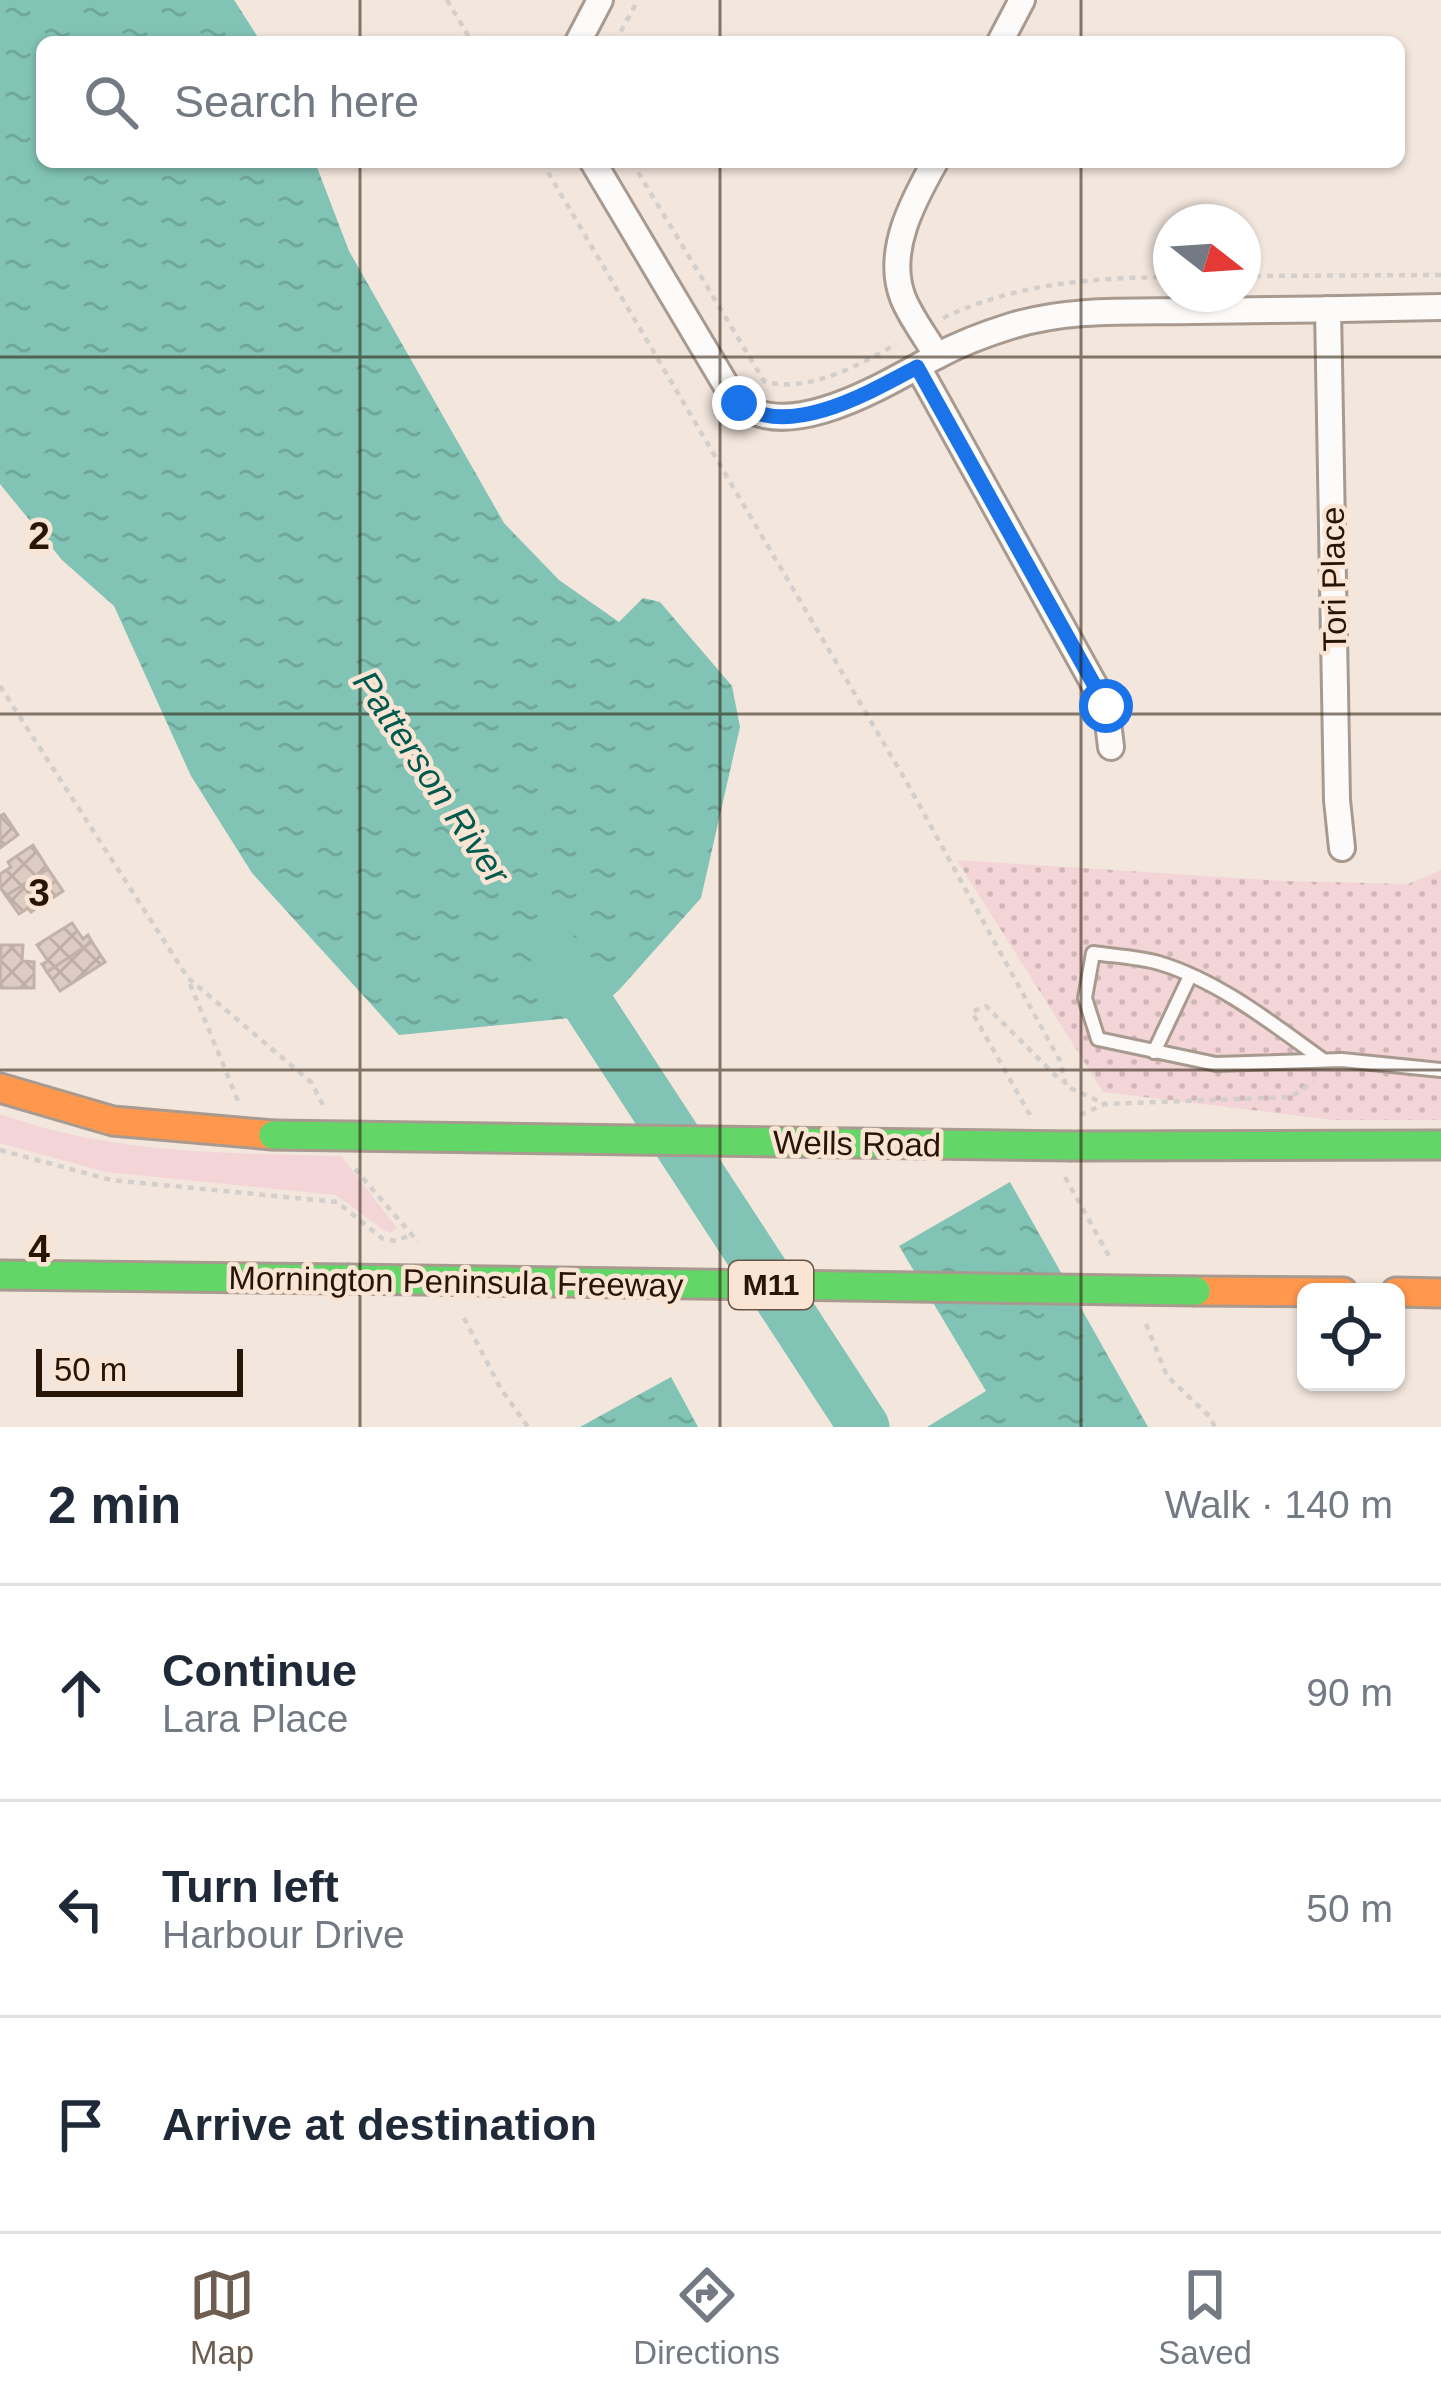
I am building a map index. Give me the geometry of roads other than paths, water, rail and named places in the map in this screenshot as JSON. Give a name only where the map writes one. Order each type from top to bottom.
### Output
[{"type":"main road","name":"Wells Road","points":[[0,1088],[113,1121],[273,1136],[1071,1146],[1441,1145]]},
{"type":"main road","name":"Mornington Peninsula Freeway","points":[[0,1275],[1297,1292]]},
{"type":"main road","points":[[1405,1292],[1441,1293]]},
{"type":"street","points":[[581,36],[600,0]]},
{"type":"street","points":[[1003,36],[1022,0]]},
{"type":"street","points":[[597,168],[733,397],[746,409],[775,415],[836,406],[1013,325],[1058,317],[1441,307]]},
{"type":"street","points":[[931,168],[902,237],[896,268],[903,298],[927,362],[1106,706],[1111,747]]},
{"type":"street","name":"Tori Place","points":[[1328,309],[1337,800],[1342,848]]},
{"type":"lane","points":[[1322,1060],[1257,1012],[1190,976],[1158,962],[1093,952],[1085,998],[1098,1039],[1216,1064],[1342,1060],[1441,1070]]},
{"type":"lane","points":[[1154,1052],[1190,976]]},
{"type":"water","points":[[0,0],[234,0],[257,36],[36,36],[36,168],[317,168],[349,251],[504,523],[559,580],[619,622],[643,598],[660,602],[732,686],[740,727],[701,898],[590,1016],[399,1035],[252,873],[191,776],[114,606],[62,560],[0,484]]},
{"type":"water","points":[[1010,1182],[1148,1427],[927,1427],[986,1391],[899,1246]]},
{"type":"water","points":[[671,1377],[698,1427],[580,1427]]},
{"type":"waterway","name":"Patterson River","points":[[556,955],[864,1427]]}]
